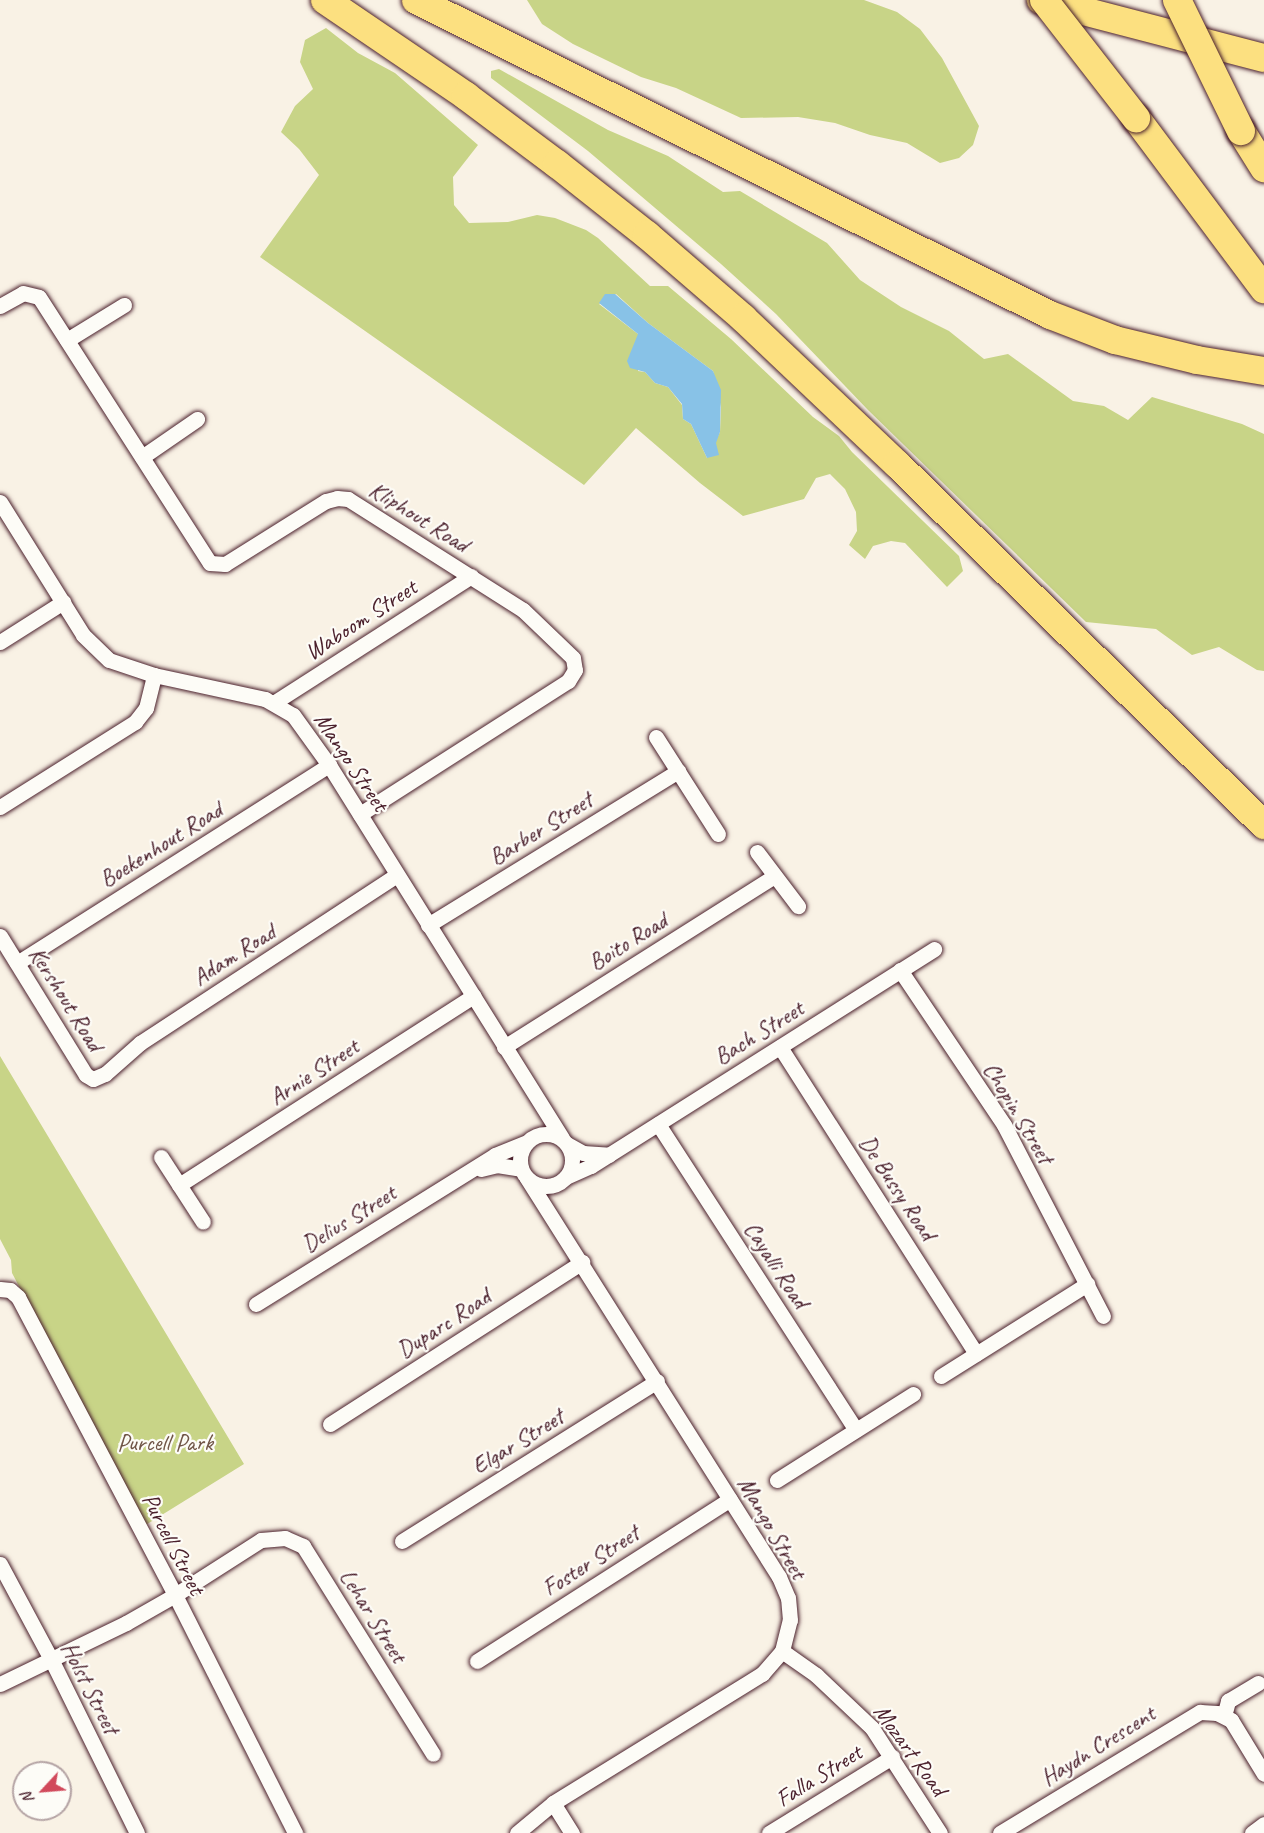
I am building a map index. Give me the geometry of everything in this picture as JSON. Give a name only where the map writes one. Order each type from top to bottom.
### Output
[{"type":"highway","points":[[325,0],[465,96],[558,164],[647,235],[743,318],[880,448],[1264,825]]},
{"type":"highway","points":[[416,0],[1041,310],[1115,340],[1197,360],[1264,371]]},
{"type":"highway","points":[[1042,0],[1264,58]]},
{"type":"highway","points":[[1042,0],[1136,118],[1264,289]]},
{"type":"highway","points":[[1177,0],[1210,72],[1241,131],[1264,168]]},
{"type":"street","name":"Kliphout Road","points":[[0,306],[19,295],[34,294],[42,301],[210,563],[225,564],[326,501],[342,498],[352,501],[523,610],[569,653],[575,664],[573,676],[360,814]]},
{"type":"street","points":[[67,340],[124,305]]},
{"type":"street","points":[[142,457],[197,419]]},
{"type":"street","name":"Mango Street","points":[[0,502],[83,634],[109,660],[154,675],[275,702],[293,715],[329,765],[565,1141]]},
{"type":"street","name":"Waboom Street","points":[[275,702],[471,576]]},
{"type":"street","points":[[0,642],[63,602]]},
{"type":"street","points":[[0,807],[135,722],[146,708],[154,675]]},
{"type":"street","points":[[656,737],[717,834]]},
{"type":"street","name":"Boekenhout Road","points":[[17,963],[329,765]]},
{"type":"street","name":"Barber Street","points":[[428,925],[678,771]]},
{"type":"street","points":[[757,852],[798,906]]},
{"type":"street","name":"Adam Road","points":[[99,1078],[140,1043],[398,875]]},
{"type":"street","name":"Boito Road","points":[[504,1047],[775,876]]},
{"type":"street","name":"Kershout Road","points":[[0,936],[86,1075],[93,1079],[99,1078]]},
{"type":"street","name":"Bach Street","points":[[562,1180],[609,1155],[934,949]]},
{"type":"street","name":"Chopin Street","points":[[900,970],[1004,1125],[1103,1316]]},
{"type":"street","name":"Arnie Street","points":[[179,1185],[473,996]]},
{"type":"street","name":"De Bussy Road","points":[[780,1047],[976,1354]]},
{"type":"street","points":[[538,1101],[538,1116],[520,1156],[524,1174],[537,1185],[548,1186],[562,1180]]},
{"type":"street","name":"Cayalli Road","points":[[658,1124],[856,1430]]},
{"type":"street","points":[[528,1140],[541,1133],[552,1134],[584,1153],[609,1155]]},
{"type":"street","name":"Delius Street","points":[[256,1304],[495,1155],[528,1140]]},
{"type":"street","points":[[556,1221],[555,1198],[562,1180],[571,1167],[572,1155],[565,1141]]},
{"type":"street","points":[[161,1156],[203,1222]]},
{"type":"street","name":"Delius Street","points":[[466,1173],[497,1165],[524,1174]]},
{"type":"street","name":"Mango Street","points":[[517,1833],[553,1803],[762,1674],[782,1652],[789,1631],[788,1598],[778,1577],[582,1262],[524,1174]]},
{"type":"street","name":"Duparc Road","points":[[330,1424],[582,1262]]},
{"type":"street","points":[[941,1376],[1087,1284]]},
{"type":"street","name":"Purcell Street","points":[[0,1289],[10,1290],[18,1297],[175,1595],[295,1833]]},
{"type":"street","name":"Elgar Street","points":[[402,1541],[657,1381]]},
{"type":"street","points":[[777,1480],[913,1394]]},
{"type":"street","name":"Foster Street","points":[[477,1661],[730,1499]]},
{"type":"street","name":"Lehar Street","points":[[175,1595],[254,1544],[277,1537],[303,1546],[433,1754]]},
{"type":"street","name":"Holst Street","points":[[0,1564],[51,1659],[137,1833]]},
{"type":"street","points":[[0,1684],[126,1623],[175,1595]]},
{"type":"street","name":"Mozart Road","points":[[782,1652],[816,1675],[872,1728],[940,1833]]},
{"type":"street","points":[[1258,1683],[1228,1701],[1224,1716],[1236,1726],[1264,1774]]},
{"type":"street","name":"Haydn Crescent","points":[[1000,1833],[1192,1714],[1209,1711],[1224,1716]]},
{"type":"street","name":"Falla Street","points":[[769,1833],[892,1757]]},
{"type":"street","points":[[553,1803],[572,1833]]},
{"type":"green space","points":[[527,0],[864,0],[897,12],[920,29],[942,58],[979,126],[973,145],[959,158],[940,163],[907,143],[870,135],[835,123],[798,117],[741,118],[676,88],[641,77],[573,44],[542,24]]},
{"type":"green space","points":[[326,28],[358,53],[395,73],[478,145],[453,177],[454,205],[469,223],[508,222],[537,215],[555,218],[586,230],[598,238],[650,286],[668,286],[731,339],[813,417],[839,436],[852,452],[959,556],[963,571],[947,587],[905,543],[891,541],[873,546],[865,559],[849,545],[857,531],[856,512],[845,489],[830,474],[816,478],[804,499],[743,516],[700,483],[636,428],[584,485],[260,257],[319,175],[299,149],[281,132],[295,106],[313,89],[300,62],[305,40]],"holes":[[[616,294],[648,323],[713,371],[721,407],[720,432],[707,458],[691,424],[683,419],[682,405],[668,387],[655,383],[645,372],[638,371],[638,334],[599,304]]]},
{"type":"green space","points":[[499,69],[608,130],[668,156],[723,192],[740,191],[827,243],[860,280],[901,307],[949,331],[984,359],[1008,354],[1073,401],[1104,406],[1128,420],[1152,397],[1242,424],[1264,434],[1264,671],[1257,670],[1219,647],[1192,655],[1156,629],[1086,622],[868,410],[776,314],[588,151],[491,78],[491,71]]},
{"type":"green space","name":"Purcell Park","points":[[0,1056],[244,1464],[144,1526],[12,1273],[11,1260],[0,1239]]},
{"type":"water","points":[[605,294],[615,294],[648,323],[713,371],[721,390],[720,432],[716,443],[719,455],[707,458],[691,424],[683,419],[682,404],[668,387],[655,383],[645,372],[630,368],[627,361],[638,334],[599,303]]}]
